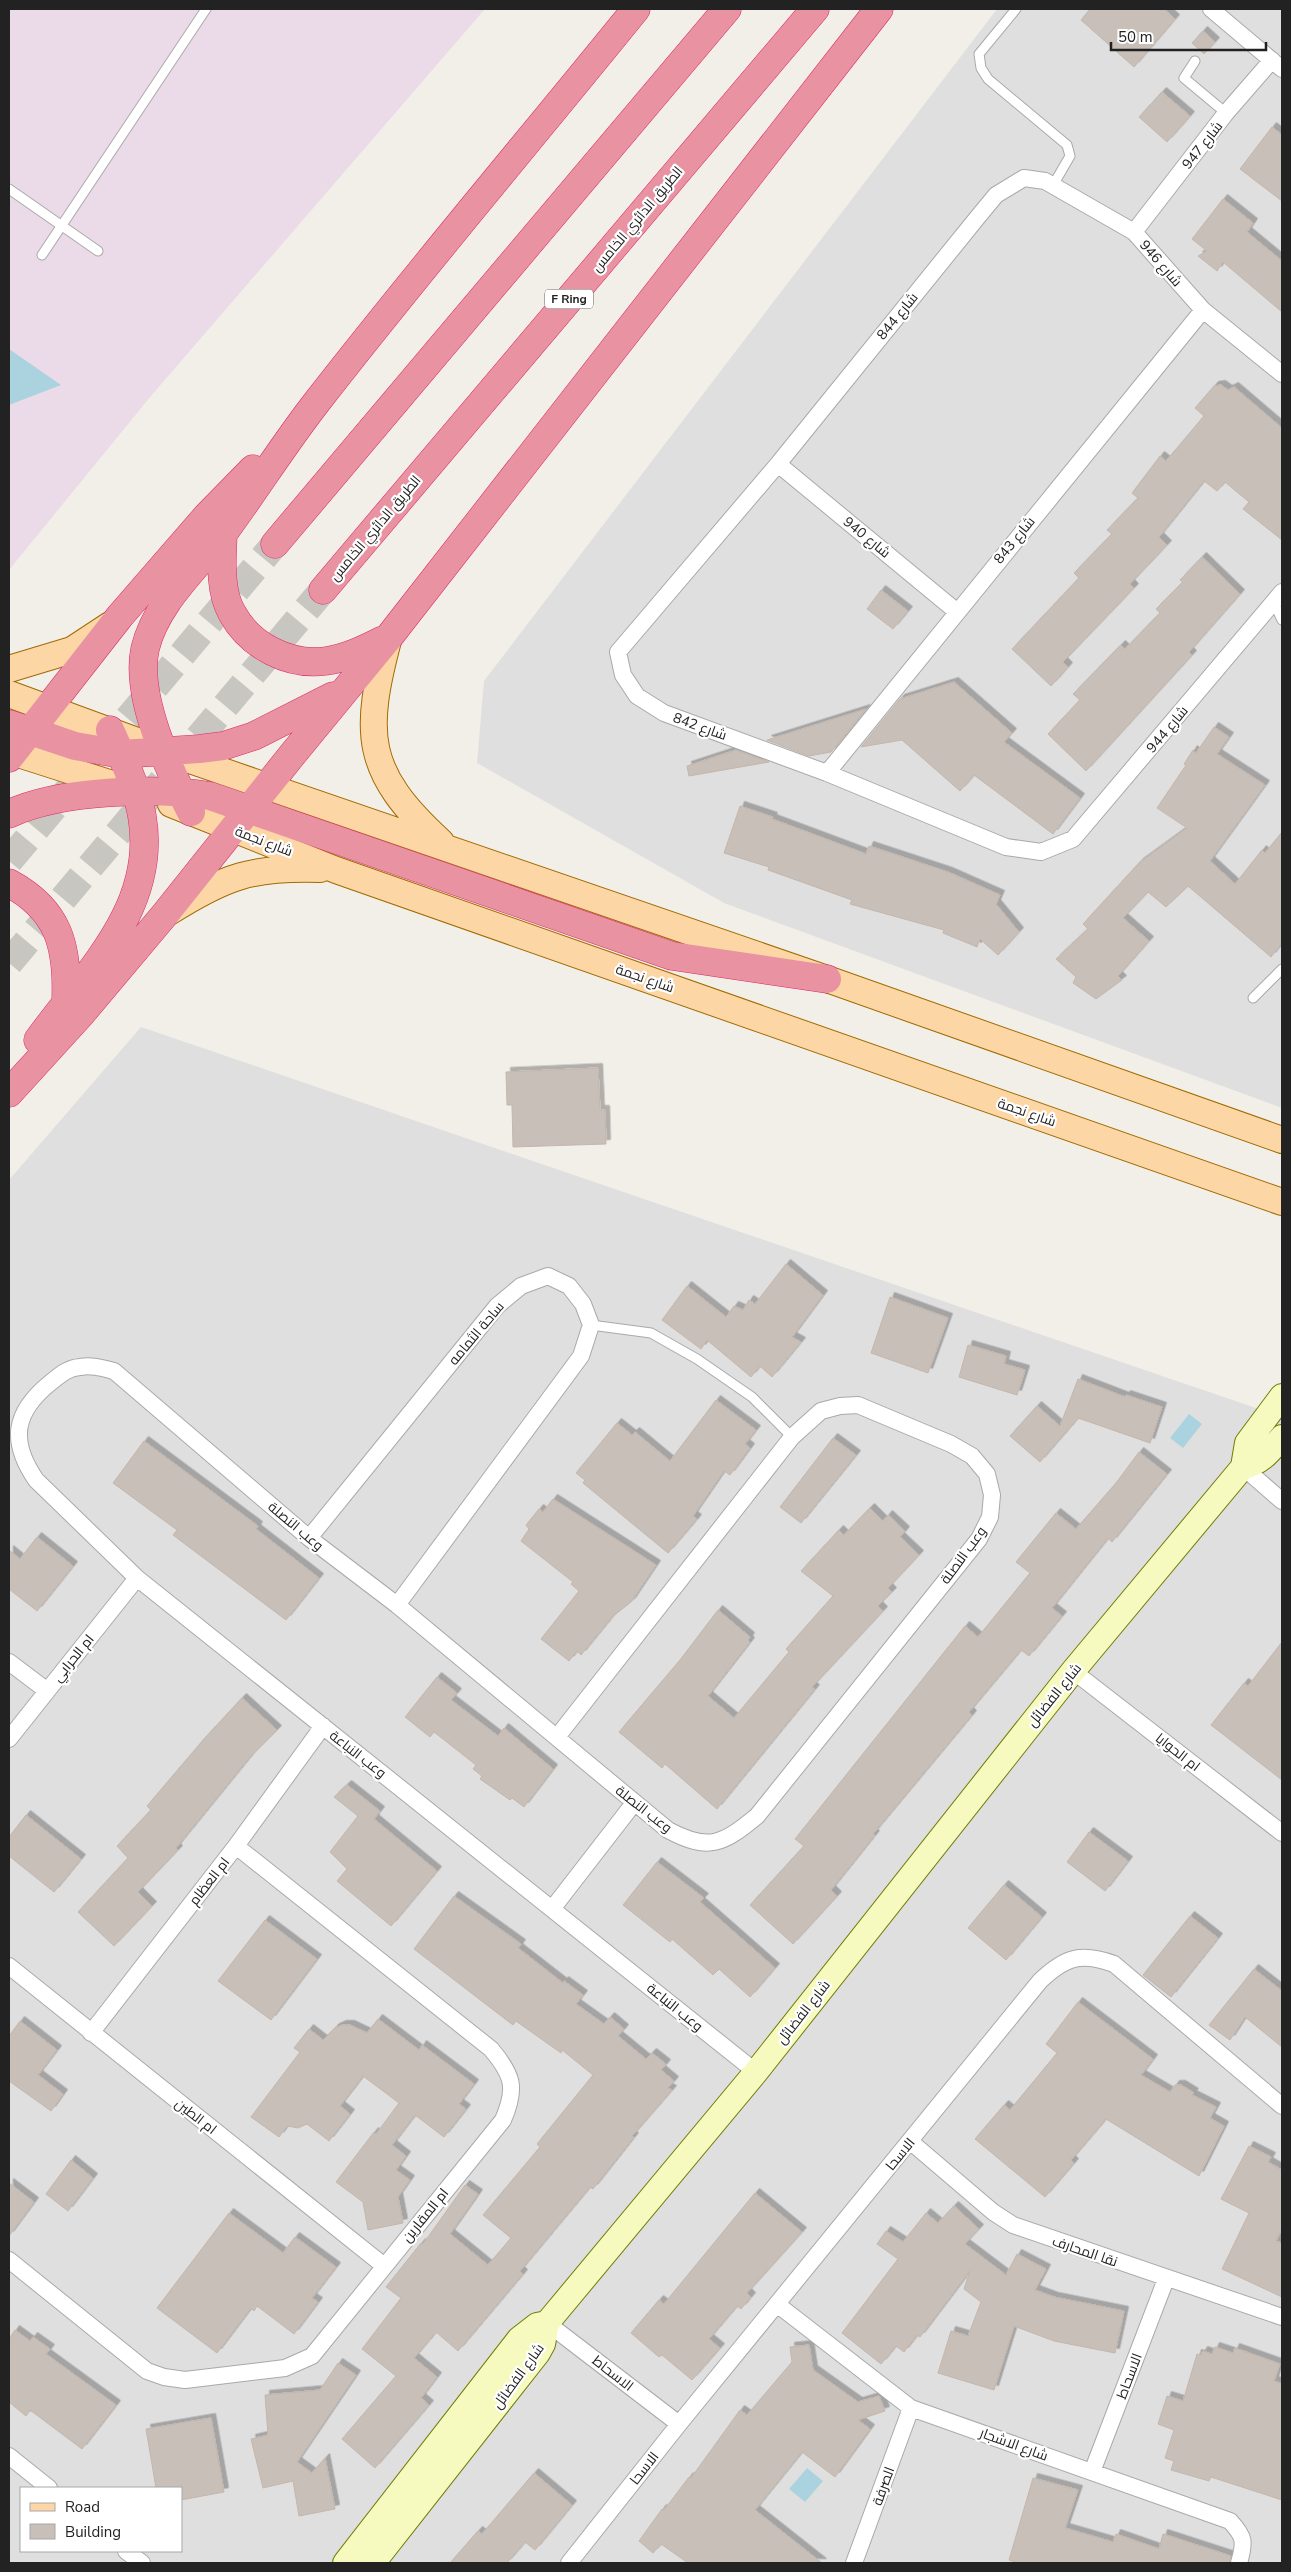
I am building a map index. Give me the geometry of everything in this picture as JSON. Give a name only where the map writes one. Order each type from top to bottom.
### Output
[{"type":"highway","points":[[186,802],[164,752],[144,691],[142,668],[145,647],[155,624],[169,600],[223,534],[315,404],[636,9]]},
{"type":"highway","points":[[275,544],[727,9]]},
{"type":"highway","name":"الطريق الدائري الخامس","points":[[323,590],[815,9]]},
{"type":"highway","points":[[9,1092],[81,1014],[166,913],[389,637],[880,9]]},
{"type":"highway","points":[[852,45],[892,9]]},
{"type":"highway","points":[[10,754],[19,728],[49,708],[120,616],[206,517],[315,404]]},
{"type":"highway","points":[[223,534],[222,565],[224,588],[232,613],[248,635],[267,650],[294,660],[325,661],[356,653],[389,637]]},
{"type":"highway","points":[[19,728],[75,746],[115,742],[164,752],[223,746],[254,736],[316,706],[349,686]]},
{"type":"highway","points":[[9,1079],[66,1000],[107,949],[128,915],[139,886],[145,856],[142,814],[136,791],[115,742]]},
{"type":"highway","points":[[9,814],[51,800],[136,791],[186,802],[210,796],[250,808],[672,956],[827,979]]},
{"type":"highway","points":[[9,882],[43,906],[57,929],[67,971],[66,1000]]},
{"type":"main road","points":[[9,669],[72,650],[97,635],[120,616]]},
{"type":"main road","points":[[389,637],[378,679],[374,706],[373,729],[376,751],[387,779],[400,801],[447,848]]},
{"type":"main road","points":[[9,694],[49,708],[115,742]]},
{"type":"main road","points":[[164,752],[827,979],[1282,1140]]},
{"type":"main road","points":[[10,754],[136,791]]},
{"type":"main road","name":"شارع نجمة","points":[[186,802],[233,829],[336,870],[1279,1202]]},
{"type":"main road","points":[[166,913],[213,886],[258,871],[286,868],[336,870]]},
{"type":"street","name":"شارع 947","points":[[1134,232],[1226,114],[1277,64],[1211,9]]},
{"type":"street","name":"شارع 946","points":[[1024,178],[1045,181],[1052,187],[1134,232],[1203,310],[1282,374]]},
{"type":"street","name":"شارع 844","points":[[778,464],[996,195],[1024,178]]},
{"type":"street","name":"شارع 843","points":[[827,773],[956,611],[1203,310]]},
{"type":"street","name":"شارع 940","points":[[778,464],[956,611]]},
{"type":"street","name":"شارع 842","points":[[778,464],[618,652],[623,675],[637,696],[664,713],[827,773],[1006,847],[1041,852]]},
{"type":"street","name":"شارع 944","points":[[1041,852],[1073,838],[1278,598]]},
{"type":"street","name":"ساحة الثمامه","points":[[309,1538],[497,1306],[521,1286],[548,1276],[569,1286],[583,1304],[592,1325]]},
{"type":"street","points":[[397,1605],[581,1356],[592,1325]]},
{"type":"street","name":"وعب النصلة","points":[[30,1402],[66,1370],[94,1366],[114,1371],[309,1538],[397,1605],[668,1830],[688,1841],[713,1843],[734,1835],[757,1816],[979,1538],[990,1516],[992,1495],[987,1474],[972,1456],[951,1444],[858,1405],[840,1406],[821,1411],[792,1437],[558,1737]]},
{"type":"street","name":"شارع الفضائل","points":[[374,2563],[538,2353],[546,2334],[547,2322],[756,2072],[1073,1672],[1243,1467],[1247,1443],[1282,1396]]},
{"type":"street","name":"وعب النباعة","points":[[30,1402],[21,1418],[18,1433],[19,1447],[24,1463],[36,1480],[137,1578],[756,2072]]},
{"type":"street","name":"شارع الفضائل","points":[[1243,1467],[1264,1458],[1282,1437]]},
{"type":"street","points":[[1243,1467],[1282,1501]]},
{"type":"street","name":"ام الحرابي","points":[[9,1739],[46,1690],[137,1578]]},
{"type":"street","points":[[9,1662],[46,1690]]},
{"type":"street","name":"ام الحوايا","points":[[1073,1672],[1282,1833]]},
{"type":"street","name":"ام العظام","points":[[92,2033],[236,1846],[323,1726]]},
{"type":"street","points":[[552,1908],[634,1803]]},
{"type":"street","name":"ام المقارين","points":[[9,2260],[148,2371],[164,2377],[184,2380],[285,2368],[312,2356],[329,2338],[383,2265],[503,2120],[512,2101],[512,2085],[505,2065],[491,2049],[236,1846]]},
{"type":"street","name":"الاسحا","points":[[569,2563],[679,2424],[911,2142],[1040,1981],[1056,1966],[1077,1957],[1095,1957],[1114,1964],[1282,2106]]},
{"type":"street","name":"ام الطين","points":[[9,1966],[383,2265]]},
{"type":"street","name":"نقا المحارف","points":[[911,2142],[992,2212],[1013,2225],[1166,2279],[1282,2317]]},
{"type":"street","name":"الاسحاط","points":[[1092,2472],[1166,2279]]},
{"type":"street","name":"شارع الاشجار","points":[[778,2305],[911,2408],[1230,2521],[1241,2533],[1244,2545],[1239,2563]]},
{"type":"street","points":[[354,2557],[519,2339],[537,2325],[547,2322]]},
{"type":"street","name":"الاسحاط","points":[[547,2322],[679,2424]]},
{"type":"street","name":"الصرفة","points":[[854,2563],[911,2408]]},
{"type":"street","points":[[9,2456],[48,2487]]},
{"type":"street","points":[[127,2552],[142,2563]]},
{"type":"lane","points":[[42,255],[206,9]]},
{"type":"lane","points":[[1016,9],[979,54],[981,68],[988,79],[1068,145],[1070,156],[1052,187]]},
{"type":"lane","points":[[1195,61],[1184,78],[1226,114]]},
{"type":"lane","points":[[9,189],[98,251]]},
{"type":"lane","points":[[1278,598],[1282,620]]},
{"type":"lane","points":[[1253,998],[1282,968]]},
{"type":"lane","points":[[592,1325],[651,1333],[697,1359],[752,1397],[792,1437]]},
{"type":"shaded area","points":[[9,9],[485,9],[151,396],[9,570]]},
{"type":"shaded area","points":[[997,9],[1282,9],[1282,1108],[724,903],[477,763],[484,681]]},
{"type":"shaded area","points":[[141,1027],[1282,1417],[1282,2563],[9,2563],[9,1180]]},
{"type":"water","points":[[9,349],[61,385],[9,405]]},
{"type":"water","points":[[1189,1414],[1202,1424],[1183,1448],[1170,1438]]},
{"type":"water","points":[[807,2468],[823,2481],[805,2502],[789,2489]]},
{"type":"building","points":[[1090,9],[1164,9],[1175,19],[1134,67],[1081,20]]},
{"type":"building","points":[[1203,31],[1215,42],[1204,54],[1192,43]]},
{"type":"building","points":[[1162,92],[1190,116],[1167,142],[1139,117]]},
{"type":"building","points":[[1272,127],[1282,135],[1282,201],[1240,169]]},
{"type":"building","points":[[1223,199],[1253,223],[1247,232],[1282,261],[1282,312],[1223,262],[1217,271],[1198,256],[1207,251],[1192,239]]},
{"type":"building","points":[[1221,385],[1228,390],[1234,387],[1282,428],[1282,540],[1243,509],[1249,502],[1225,482],[1217,491],[1204,481],[1159,537],[1167,545],[1130,584],[1134,588],[1063,662],[1068,667],[1051,686],[1012,649],[1079,578],[1074,573],[1112,534],[1107,530],[1138,498],[1132,493],[1160,456],[1166,461],[1204,416],[1195,408],[1214,386]]},
{"type":"building","points":[[1202,557],[1240,594],[1189,652],[1192,655],[1086,771],[1048,734],[1080,700],[1073,694],[1121,645],[1125,649],[1160,613],[1156,609],[1183,582],[1180,580]]},
{"type":"building","points":[[881,590],[908,611],[893,629],[867,609]]},
{"type":"building","points":[[954,682],[1012,733],[1004,742],[1080,798],[1053,834],[974,775],[960,791],[902,740],[861,747],[900,699]]},
{"type":"building","points":[[866,709],[831,752],[809,756],[767,740]]},
{"type":"building","points":[[1214,727],[1229,737],[1217,754],[1265,785],[1210,861],[1235,884],[1262,850],[1265,853],[1282,832],[1282,943],[1271,957],[1188,886],[1166,907],[1148,892],[1123,918],[1149,941],[1118,976],[1122,980],[1096,999],[1073,983],[1076,977],[1056,959],[1088,929],[1083,924],[1139,863],[1187,828],[1157,808],[1186,765],[1184,764],[1193,750],[1196,753]]},
{"type":"building","points":[[736,750],[769,762],[689,776],[687,766]]},
{"type":"building","points":[[740,806],[866,854],[869,846],[948,872],[1000,895],[996,904],[1019,932],[998,955],[980,939],[977,947],[943,933],[944,930],[850,904],[852,900],[768,870],[769,867],[724,853]]},
{"type":"building","points":[[598,1068],[600,1110],[605,1110],[606,1144],[513,1147],[512,1105],[507,1105],[506,1072]]},
{"type":"building","points":[[786,1264],[823,1295],[792,1337],[801,1342],[772,1377],[760,1366],[751,1377],[707,1340],[701,1349],[662,1320],[687,1286],[726,1317],[734,1306],[743,1310],[749,1300],[755,1304]]},
{"type":"building","points":[[890,1297],[948,1318],[928,1373],[871,1353]]},
{"type":"building","points":[[968,1345],[1006,1356],[1004,1364],[1025,1370],[1017,1395],[959,1377]]},
{"type":"building","points":[[1078,1379],[1125,1397],[1126,1395],[1162,1407],[1150,1443],[1078,1418],[1040,1462],[1010,1436],[1037,1406],[1060,1426]]},
{"type":"building","points":[[716,1400],[756,1430],[745,1444],[750,1448],[730,1475],[724,1471],[693,1516],[697,1519],[668,1553],[583,1483],[585,1480],[576,1473],[617,1423],[632,1435],[635,1432],[670,1461]]},
{"type":"building","points":[[833,1438],[856,1455],[801,1523],[780,1507]]},
{"type":"building","points":[[144,1441],[258,1526],[256,1529],[319,1578],[286,1620],[173,1535],[177,1530],[113,1483]]},
{"type":"building","points":[[1139,1452],[1167,1474],[1112,1542],[1108,1538],[1052,1608],[1062,1616],[1029,1656],[1021,1650],[969,1712],[972,1715],[873,1834],[875,1835],[831,1890],[837,1896],[793,1944],[750,1905],[804,1846],[795,1839],[965,1626],[978,1637],[1030,1573],[1016,1562],[1056,1513],[1076,1529],[1116,1483]]},
{"type":"building","points":[[553,1499],[656,1565],[631,1602],[612,1617],[581,1655],[577,1651],[569,1661],[541,1639],[579,1591],[571,1584],[573,1582],[521,1541],[529,1529],[526,1525],[539,1509],[543,1512]]},
{"type":"building","points":[[870,1508],[883,1521],[888,1515],[905,1531],[900,1537],[919,1555],[888,1588],[892,1592],[878,1606],[883,1611],[812,1687],[815,1689],[717,1809],[665,1764],[662,1768],[619,1732],[680,1660],[718,1610],[750,1637],[748,1640],[750,1642],[708,1696],[734,1718],[789,1652],[786,1649],[833,1596],[801,1571],[839,1530],[844,1535]]},
{"type":"building","points":[[37,1537],[73,1566],[37,1611],[9,1589],[9,1550],[20,1559]]},
{"type":"building","points":[[1282,1642],[1282,1780],[1211,1725],[1244,1683],[1248,1686]]},
{"type":"building","points":[[437,1677],[457,1693],[451,1700],[498,1736],[504,1728],[553,1769],[524,1807],[512,1798],[510,1800],[480,1779],[482,1776],[473,1769],[476,1765],[434,1732],[430,1737],[405,1717]]},
{"type":"building","points":[[242,1698],[277,1730],[250,1757],[176,1848],[178,1850],[138,1892],[152,1906],[114,1946],[78,1912],[128,1858],[117,1846],[151,1810],[147,1806]]},
{"type":"building","points":[[347,1785],[380,1811],[374,1819],[437,1871],[391,1926],[337,1881],[347,1869],[330,1852],[358,1816],[334,1797]]},
{"type":"building","points":[[26,1815],[81,1859],[54,1892],[9,1856],[9,1837]]},
{"type":"building","points":[[1089,1832],[1128,1861],[1105,1891],[1067,1862]]},
{"type":"building","points":[[657,1862],[704,1898],[700,1902],[775,1968],[750,1997],[719,1969],[713,1975],[672,1939],[670,1942],[623,1905]]},
{"type":"building","points":[[1004,1885],[1042,1917],[1006,1960],[968,1928]]},
{"type":"building","points":[[454,1896],[521,1944],[518,1948],[563,1983],[564,1981],[583,1995],[576,2004],[604,2024],[610,2017],[624,2029],[618,2036],[646,2059],[652,2053],[666,2064],[661,2070],[674,2081],[668,2088],[672,2090],[632,2136],[634,2137],[593,2189],[590,2187],[520,2271],[523,2274],[458,2351],[436,2332],[414,2358],[437,2377],[421,2398],[429,2405],[375,2468],[342,2439],[396,2376],[362,2349],[401,2298],[386,2287],[421,2243],[423,2244],[465,2185],[478,2194],[450,2234],[488,2265],[511,2238],[483,2215],[540,2147],[537,2144],[593,2075],[562,2050],[561,2053],[516,2021],[513,2025],[414,1949]]},
{"type":"building","points":[[1190,1916],[1218,1938],[1171,1997],[1143,1975]]},
{"type":"building","points":[[265,1920],[317,1959],[271,2020],[218,1981]]},
{"type":"building","points":[[1254,1969],[1282,1991],[1282,2047],[1245,2017],[1230,2040],[1209,2025]]},
{"type":"building","points":[[1078,2002],[1153,2059],[1141,2075],[1170,2092],[1175,2085],[1181,2085],[1194,2093],[1192,2095],[1216,2107],[1210,2118],[1224,2126],[1199,2176],[1106,2119],[1071,2160],[1074,2163],[1045,2197],[975,2139],[1004,2105],[1010,2110],[1057,2053],[1046,2044]]},
{"type":"building","points":[[378,2019],[419,2050],[422,2045],[474,2084],[459,2104],[466,2109],[444,2137],[415,2115],[392,2145],[406,2156],[396,2170],[410,2180],[398,2197],[403,2223],[368,2230],[363,2202],[336,2182],[399,2103],[363,2076],[340,2106],[350,2114],[329,2141],[307,2124],[298,2128],[287,2126],[279,2137],[251,2117],[300,2052],[294,2048],[309,2029],[323,2040],[335,2028],[342,2025],[350,2025],[367,2033]]},
{"type":"building","points":[[20,2021],[57,2050],[38,2075],[63,2094],[51,2111],[9,2081],[9,2036]]},
{"type":"building","points":[[1249,2146],[1271,2157],[1268,2162],[1282,2170],[1282,2229],[1276,2241],[1282,2243],[1282,2297],[1222,2269],[1249,2213],[1221,2199]]},
{"type":"building","points":[[71,2160],[93,2178],[68,2211],[46,2194]]},
{"type":"building","points":[[9,2183],[34,2202],[9,2236]]},
{"type":"building","points":[[755,2193],[802,2232],[747,2293],[751,2297],[741,2309],[737,2306],[709,2339],[720,2348],[692,2380],[662,2355],[659,2357],[631,2333],[659,2300],[664,2304]]},
{"type":"building","points":[[954,2206],[979,2229],[965,2244],[1006,2275],[1017,2254],[1046,2269],[1035,2290],[1054,2297],[1124,2311],[1115,2353],[1054,2341],[1014,2326],[994,2390],[938,2373],[951,2331],[968,2336],[981,2302],[964,2289],[970,2271],[920,2337],[917,2335],[904,2352],[896,2346],[881,2364],[842,2333],[898,2259],[877,2244],[886,2231],[903,2242],[926,2213],[938,2223]]},
{"type":"building","points":[[229,2213],[283,2253],[295,2237],[336,2267],[312,2298],[318,2302],[294,2334],[257,2306],[254,2311],[251,2308],[217,2353],[157,2308]]},
{"type":"building","points":[[15,2330],[30,2341],[33,2337],[50,2349],[46,2354],[116,2405],[82,2449],[30,2410],[26,2416],[9,2402],[9,2339]]},
{"type":"building","points":[[809,2345],[813,2370],[858,2402],[879,2396],[885,2411],[858,2420],[870,2429],[835,2477],[802,2452],[755,2510],[822,2563],[688,2563],[661,2544],[653,2553],[639,2541],[662,2509],[664,2510],[689,2477],[691,2478],[740,2410],[747,2415],[792,2362],[790,2347]]},
{"type":"building","points":[[1215,2347],[1233,2353],[1235,2348],[1280,2364],[1274,2381],[1282,2384],[1282,2500],[1211,2477],[1209,2481],[1171,2470],[1174,2461],[1165,2458],[1174,2430],[1158,2424],[1167,2396],[1183,2401],[1197,2354],[1201,2355],[1203,2351],[1212,2354]]},
{"type":"building","points":[[338,2363],[356,2375],[297,2462],[312,2473],[325,2458],[335,2509],[299,2516],[293,2481],[263,2488],[251,2439],[268,2435],[265,2395],[320,2390]]},
{"type":"building","points":[[211,2418],[224,2492],[182,2500],[182,2487],[156,2487],[146,2429]]},
{"type":"building","points":[[534,2473],[572,2505],[535,2550],[525,2542],[507,2563],[450,2563],[478,2531],[482,2534]]},
{"type":"building","points":[[1033,2478],[1078,2490],[1065,2528],[1113,2542],[1116,2534],[1159,2549],[1163,2534],[1231,2556],[1229,2563],[1019,2563],[1009,2560]]},
{"type":"tunnel","points":[[101,751],[275,544]]},
{"type":"tunnel","points":[[9,963],[323,590]]},
{"type":"tunnel","points":[[9,861],[70,788]]}]
